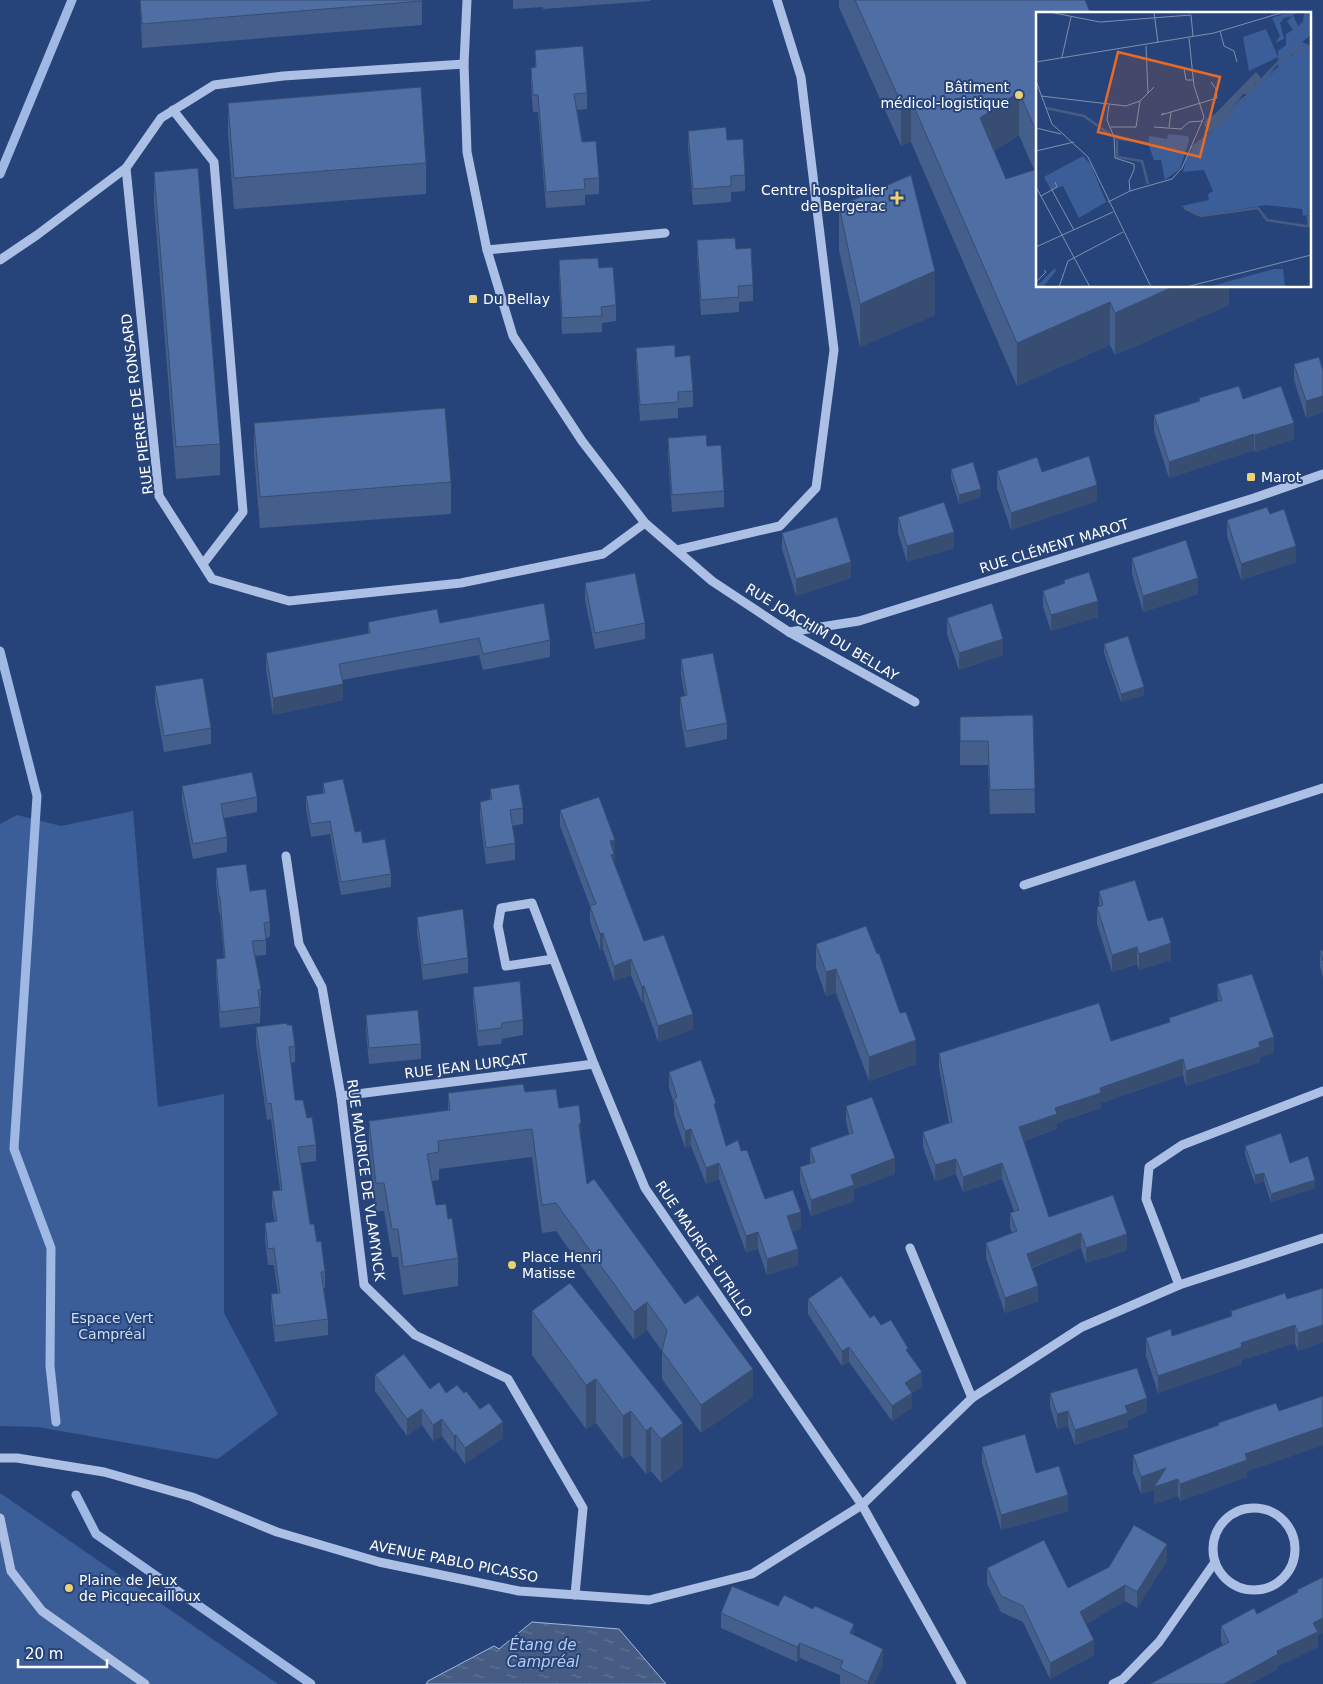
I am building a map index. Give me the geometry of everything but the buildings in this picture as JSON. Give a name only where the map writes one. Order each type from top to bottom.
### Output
[{"type":"street","name":"RUE JOACHIM DU BELLAY","points":[[466,0],[464,64],[467,152],[486,250],[513,336],[582,441],[645,523],[712,581],[790,632],[915,702]]},
{"type":"street","points":[[677,550],[780,526],[816,488],[834,350],[801,77],[777,0]]},
{"type":"street","points":[[0,260],[37,235],[126,168],[161,118],[214,85],[283,76],[464,64]]},
{"type":"street","points":[[173,110],[214,162],[243,512],[203,564]]},
{"type":"street","name":"RUE PIERRE DE RONSARD","points":[[126,168],[160,496],[212,578],[289,601],[461,583],[602,554],[645,523]]},
{"type":"street","points":[[486,250],[665,233]]},
{"type":"street","name":"RUE CLÉMENT MAROT","points":[[790,632],[859,621],[1254,498],[1323,474]]},
{"type":"street","points":[[1024,885],[1323,788]]},
{"type":"street","name":"RUE MAURICE DE VLAMYNCK","points":[[286,856],[299,944],[322,987],[341,1096],[364,1285],[415,1334],[508,1379],[584,1508],[575,1595]]},
{"type":"street","name":"RUE MAURICE UTRILLO","points":[[553,959],[506,966],[498,926],[501,908],[532,903],[594,1064],[645,1188],[862,1505],[962,1684]]},
{"type":"street","name":"RUE JEAN LURÇAT","points":[[341,1096],[594,1064]]},
{"type":"street","points":[[1179,1285],[1146,1199],[1149,1167],[1182,1144],[1323,1091]]},
{"type":"street","name":"AVENUE PABLO PICASSO","points":[[0,1458],[17,1458],[104,1472],[192,1498],[277,1532],[379,1562],[520,1591],[648,1600],[752,1574],[862,1505],[972,1398],[1082,1326],[1179,1285],[1323,1238]]},
{"type":"street","points":[[910,1248],[972,1398]]},
{"type":"street","points":[[1113,1684],[1123,1679],[1159,1642],[1215,1562],[1213,1548],[1216,1535],[1222,1523],[1233,1514],[1246,1509],[1259,1508],[1272,1513],[1284,1521],[1292,1532],[1295,1545],[1295,1559],[1289,1571],[1280,1581],[1269,1588],[1256,1591],[1243,1589],[1231,1583],[1221,1574],[1215,1562]]},
{"type":"street","points":[[0,1518],[11,1571],[42,1611],[145,1684]]},
{"type":"green space","name":"Espace Vert Campréal","points":[[133,811],[158,1107],[224,1094],[224,1313],[278,1414],[218,1459],[38,1427],[0,1426],[0,824],[17,815],[61,826]]},
{"type":"green space","name":"Plaine de Jeux de Picquecailloux","points":[[0,1493],[278,1684],[0,1684]]},
{"type":"water","name":"Étang de Campréal","points":[[532,1622],[619,1629],[666,1684],[426,1684],[428,1681],[494,1646],[499,1649]]},
{"type":"waterway","points":[[0,174],[72,0]]},
{"type":"waterway","points":[[0,651],[37,796],[14,1149],[51,1248],[50,1366],[56,1422]]},
{"type":"waterway","points":[[76,1495],[96,1534],[311,1684]]},
{"type":"place","name":"Bâtiment médicol-logistique","points":[[1019,95]]},
{"type":"place","name":"Centre hospitalier de Bergerac","points":[[897,198]]},
{"type":"place","name":"Du Bellay","points":[[473,299]]},
{"type":"place","name":"Marot","points":[[1251,477]]},
{"type":"place","name":"Place Henri Matisse","points":[[512,1265]]},
{"type":"place","name":"Plaine de Jeux de Picquecailloux","points":[[69,1588]]}]
